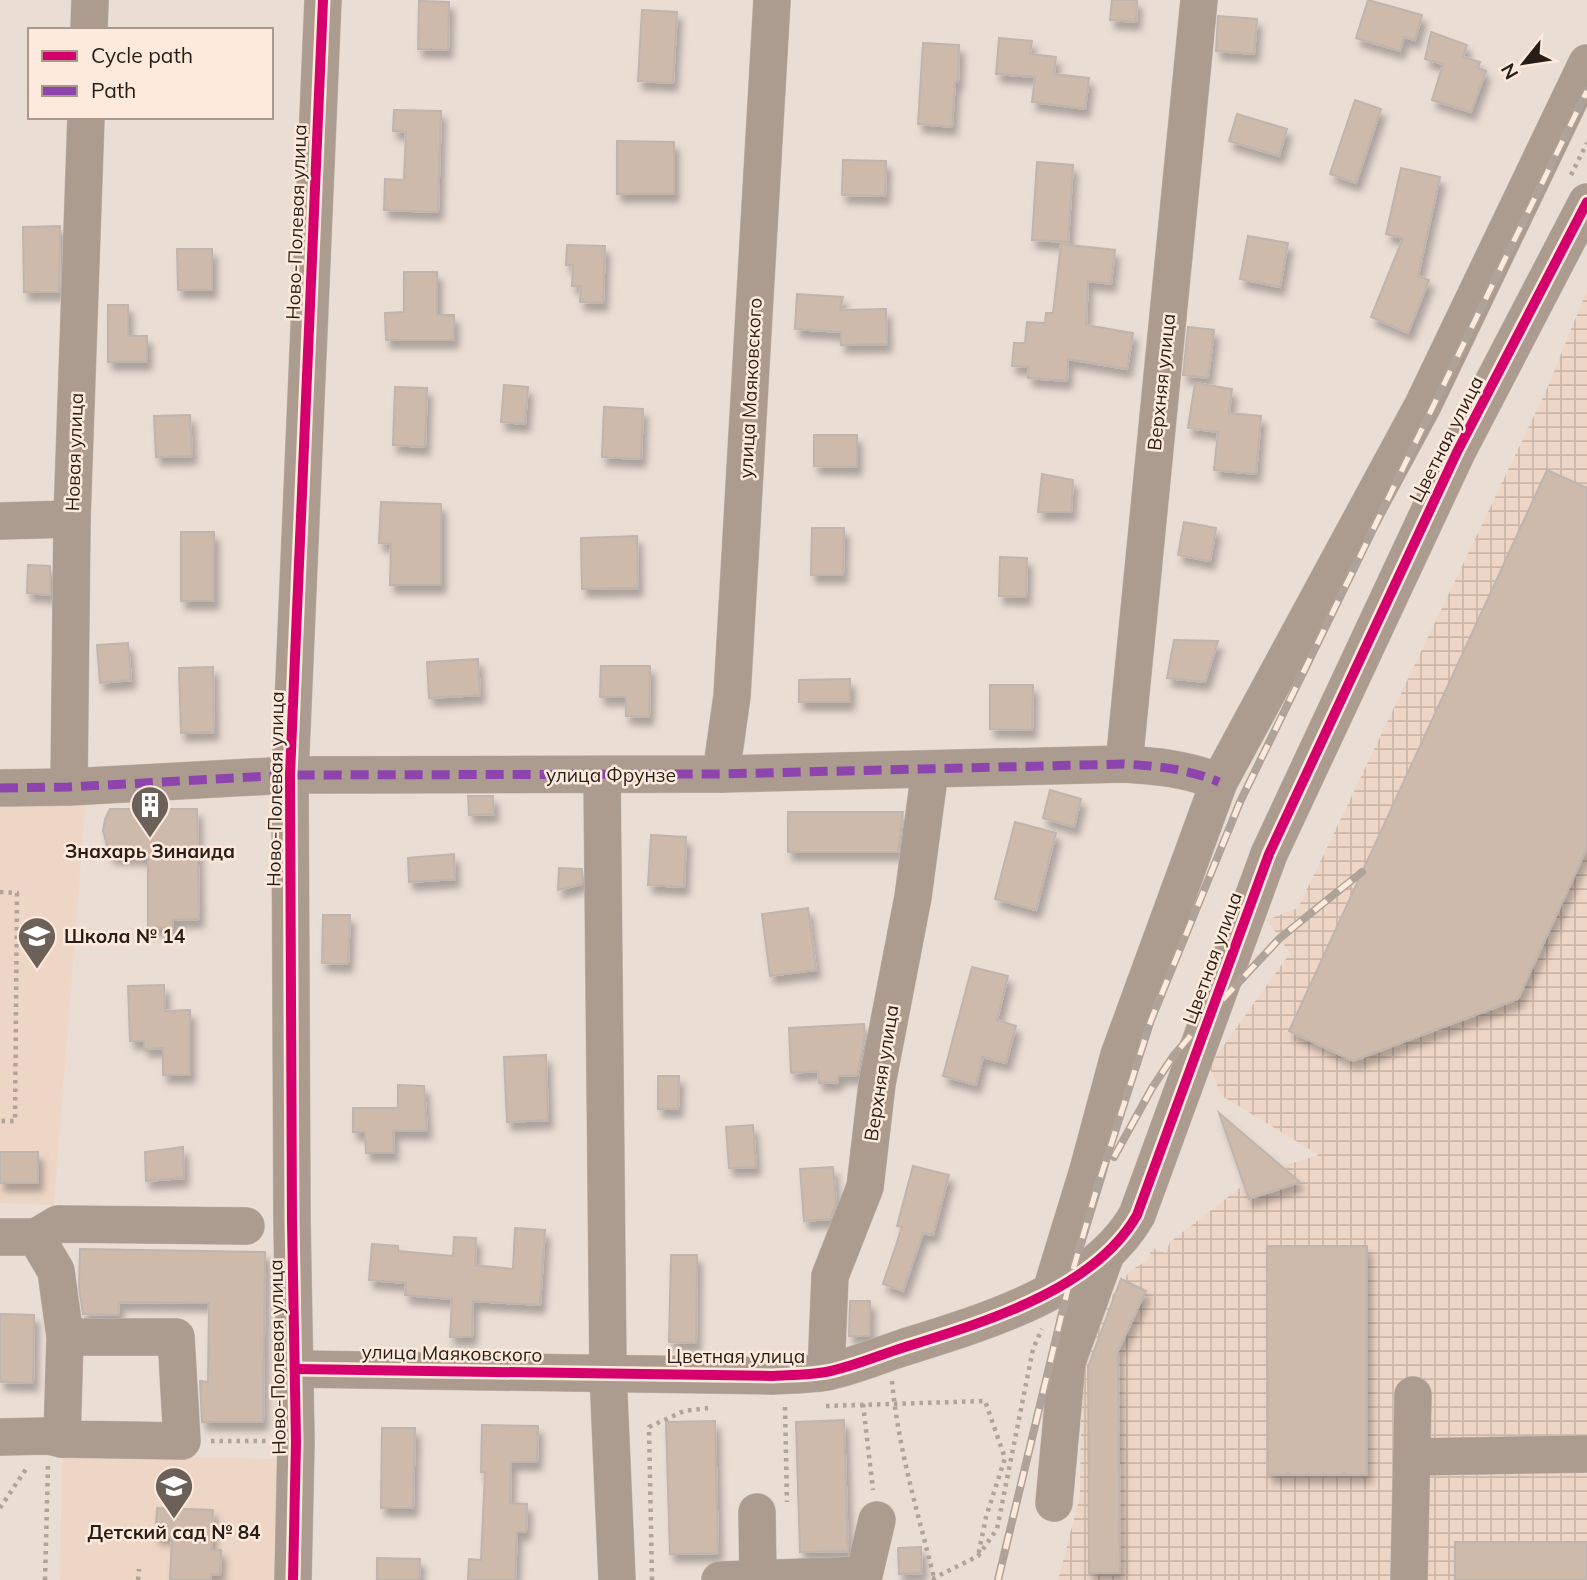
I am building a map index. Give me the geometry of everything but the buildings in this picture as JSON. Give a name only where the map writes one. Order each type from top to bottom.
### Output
[{"type":"street","points":[[89,28],[90,0]]},
{"type":"street","name":"Ново-Полевая улица","points":[[293,1580],[296,1369],[292,1221],[290,775],[323,0]]},
{"type":"street","name":"улица Маяковского","points":[[721,774],[732,696],[772,0]]},
{"type":"street","name":"Верхняя улица","points":[[1124,764],[1199,0]]},
{"type":"street","points":[[1051,1291],[1119,1055],[1219,782],[1423,405],[1587,63]]},
{"type":"street","name":"Новая улица","points":[[69,787],[72,519],[86,119]]},
{"type":"street","name":"Цветная улица","points":[[608,1373],[773,1376],[825,1389],[887,1353],[974,1326],[1051,1291],[1106,1254],[1128,1233],[1137,1215],[1274,841],[1457,452],[1587,202]]},
{"type":"street","points":[[0,521],[72,519]]},
{"type":"street","name":"улица Фрунзе","points":[[0,788],[290,775],[721,774],[930,771],[1124,764],[1160,766],[1200,774],[1219,782]]},
{"type":"street","name":"Верхняя улица","points":[[825,1389],[830,1276],[865,1187],[877,1084],[913,897],[930,771]]},
{"type":"street","points":[[602,775],[608,1373],[617,1580]]},
{"type":"street","points":[[0,1237],[36,1237],[58,1224],[246,1226]]},
{"type":"street","points":[[36,1237],[56,1270],[65,1337],[55,1438]]},
{"type":"street","points":[[1054,1503],[1066,1362],[1106,1254]]},
{"type":"street","points":[[0,1437],[182,1441],[177,1337],[65,1337]]},
{"type":"street","name":"улица Маяковского","points":[[296,1369],[608,1373]]},
{"type":"street","points":[[1409,1580],[1413,1395]]},
{"type":"street","points":[[1412,1457],[1587,1454]]},
{"type":"street","points":[[758,1579],[772,1512]]},
{"type":"street","points":[[720,1580],[866,1578],[877,1520]]},
{"type":"path","points":[[0,892],[17,893],[15,1121],[0,1121]]},
{"type":"path","points":[[887,1353],[894,1403],[934,1579],[978,1556],[997,1529],[1033,1349],[1046,1320],[1051,1291]]},
{"type":"path","points":[[825,1389],[863,1404],[985,1401],[1005,1458],[986,1517],[978,1556]]},
{"type":"path","points":[[863,1404],[877,1520]]},
{"type":"path","points":[[773,1407],[798,1407]]},
{"type":"path","points":[[772,1512],[785,1407]]},
{"type":"path","points":[[652,1580],[649,1427],[684,1411],[710,1408]]},
{"type":"path","points":[[0,1508],[55,1438]]},
{"type":"path","points":[[44,1580],[55,1438]]},
{"type":"path","points":[[182,1441],[296,1442]]},
{"type":"path","points":[[138,1580],[139,1569]]},
{"type":"shaded area","points":[[1587,290],[1587,1580],[1058,1580],[1080,1496],[1082,1358],[1116,1288],[1131,1270],[1148,1260],[1152,1248],[1166,1253],[1170,1242],[1259,1173],[1319,1155],[1222,1096],[1209,1066],[1290,953],[1267,920],[1298,908],[1546,391]]},
{"type":"shaded area","name":"Школа № 14","points":[[86,795],[54,1205],[0,1203],[0,799]]},
{"type":"shaded area","name":"Детский сад № 84","points":[[62,1455],[279,1459],[286,1580],[60,1580]]},
{"type":"railway","points":[[998,1580],[1070,1280],[1151,1020],[1240,802],[1587,91]]},
{"type":"railway","points":[[1114,1157],[1152,1088],[1174,1055],[1212,1011],[1280,938],[1362,872]]},
{"type":"marked path","points":[[0,788],[290,775],[721,774],[1124,764],[1172,769],[1219,782]]},
{"type":"cycle path","points":[[293,1580],[296,1442],[290,775],[323,0]]},
{"type":"cycle path","points":[[296,1369],[773,1376],[820,1373],[966,1327],[1033,1301],[1065,1284],[1118,1242],[1137,1215],[1269,854],[1457,452],[1587,202]]},
{"type":"place","name":"Знахарь Зинаида","points":[[150,839]]},
{"type":"place","name":"Школа № 14","points":[[37,970]]},
{"type":"place","name":"Детский сад № 84","points":[[174,1520]]}]
